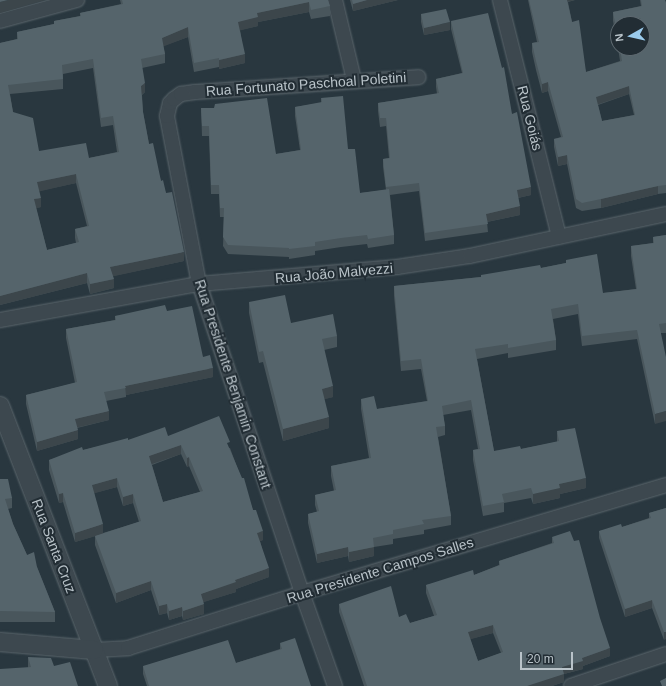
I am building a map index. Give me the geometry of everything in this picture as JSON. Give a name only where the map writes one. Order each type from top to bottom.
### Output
[{"type":"street","points":[[335,0],[354,80]]},
{"type":"street","name":"Rua Goiás","points":[[500,0],[559,237]]},
{"type":"street","points":[[0,21],[68,1]]},
{"type":"street","name":"Rua Fortunato Paschoal Poletini","points":[[195,92],[354,80],[418,77]]},
{"type":"street","name":"Rua Presidente Benjamin Constant","points":[[195,92],[181,94],[170,102],[166,116],[199,284],[302,593],[335,686]]},
{"type":"street","name":"Rua João Malvezzi","points":[[0,320],[199,284],[397,267],[470,256],[666,214]]},
{"type":"street","name":"Rua Santa Cruz","points":[[0,406],[108,686]]},
{"type":"street","name":"Rua Presidente Campos Salles","points":[[94,650],[128,648],[302,593],[666,485]]},
{"type":"street","points":[[0,642],[94,650]]},
{"type":"street","points":[[571,686],[666,654]]},
{"type":"building","points":[[122,0],[328,0],[330,6],[311,10],[309,2],[257,13],[258,17],[238,22],[245,54],[219,60],[219,58],[194,63],[188,27],[162,38],[165,54],[141,59],[145,83],[141,86],[143,112],[149,144],[153,143],[161,181],[163,180],[166,193],[172,192],[184,252],[110,267],[114,279],[90,284],[87,273],[0,296],[0,43],[18,39],[17,32],[54,24],[54,21],[81,16],[80,13],[123,4]],"holes":[[[93,59],[101,118],[113,116],[119,152],[89,158],[86,143],[39,151],[33,118],[13,112],[8,85],[63,79],[62,65]],[[76,174],[89,226],[75,229],[79,242],[47,250],[34,199],[41,198],[37,182]]]},
{"type":"building","points":[[352,0],[367,0],[353,4]]},
{"type":"building","points":[[529,0],[567,0],[572,22],[579,20],[586,72],[622,61],[621,56],[650,56],[650,16],[614,16],[613,12],[642,6],[641,0],[665,0],[666,185],[582,203],[576,199],[567,155],[558,157],[554,139],[563,137],[548,82],[542,84],[532,43],[539,42]],"holes":[[[629,86],[635,115],[602,121],[596,97]]]},
{"type":"building","points":[[446,9],[450,22],[424,28],[421,14]]},
{"type":"building","points":[[488,13],[502,68],[504,67],[512,114],[517,112],[531,187],[517,190],[520,206],[486,214],[488,224],[425,233],[419,183],[386,187],[383,159],[390,158],[386,118],[380,118],[378,103],[439,93],[436,79],[463,73],[451,21]]},
{"type":"building","points":[[343,96],[348,149],[355,149],[360,193],[389,189],[394,235],[368,239],[367,235],[341,238],[315,242],[315,246],[289,249],[228,245],[223,237],[224,208],[220,208],[219,185],[211,185],[209,126],[202,126],[201,108],[214,108],[215,104],[267,98],[276,154],[301,150],[295,107],[322,102],[321,98]]},
{"type":"building","points":[[666,235],[666,323],[659,324],[666,357],[666,411],[655,414],[637,330],[582,336],[578,304],[551,309],[556,340],[508,348],[508,344],[475,349],[494,451],[520,446],[521,449],[559,441],[557,431],[575,428],[586,478],[559,484],[560,488],[533,494],[531,488],[502,494],[504,502],[483,506],[473,450],[480,449],[471,400],[442,406],[445,426],[436,427],[451,516],[422,520],[424,524],[393,530],[393,534],[373,538],[374,547],[349,552],[348,547],[317,554],[308,514],[319,511],[315,495],[336,490],[331,466],[371,458],[361,399],[374,396],[377,409],[428,401],[421,359],[401,361],[394,286],[481,277],[481,275],[540,265],[541,268],[566,263],[566,260],[597,254],[603,293],[637,289],[631,246],[654,243],[653,237]]},
{"type":"building","points":[[285,295],[291,323],[333,314],[337,336],[322,339],[333,386],[322,389],[329,417],[283,429],[263,351],[259,352],[249,302]]},
{"type":"building","points":[[165,305],[167,311],[192,306],[203,357],[210,355],[213,368],[125,386],[126,388],[104,392],[109,411],[75,419],[78,430],[37,442],[26,395],[77,382],[66,329],[116,320],[115,316]]},
{"type":"building","points":[[219,416],[230,442],[227,443],[242,478],[244,478],[253,510],[256,510],[263,531],[257,533],[269,568],[235,580],[236,582],[201,594],[204,604],[183,611],[182,607],[169,611],[167,604],[159,606],[151,581],[116,593],[95,536],[141,521],[133,494],[123,497],[117,478],[92,485],[103,524],[75,533],[63,493],[59,494],[49,460],[82,447],[83,450],[128,438],[128,440],[165,427],[168,436]],"holes":[[[181,445],[187,458],[189,457],[203,491],[163,502],[149,456]]]},
{"type":"building","points":[[0,479],[8,479],[12,498],[5,499],[13,524],[27,555],[34,552],[37,567],[55,612],[0,611]]},
{"type":"building","points":[[666,508],[666,632],[664,632],[652,600],[625,609],[599,531],[621,524],[622,527],[651,518],[649,513]]},
{"type":"building","points":[[570,531],[574,541],[579,540],[600,618],[610,648],[582,658],[583,661],[562,667],[564,674],[527,686],[367,686],[339,604],[391,586],[399,617],[406,614],[410,623],[437,615],[426,585],[473,570],[474,575],[500,565],[499,561],[554,543],[552,537]],"holes":[[[493,625],[503,652],[478,661],[468,632]]]},
{"type":"building","points":[[295,638],[311,686],[149,686],[143,666],[228,640],[236,663],[282,649],[280,643]]},
{"type":"building","points":[[28,657],[51,658],[54,666],[70,662],[78,686],[0,686],[0,669],[31,667]]},
{"type":"building","points":[[666,678],[666,686],[662,686],[660,681]]}]
